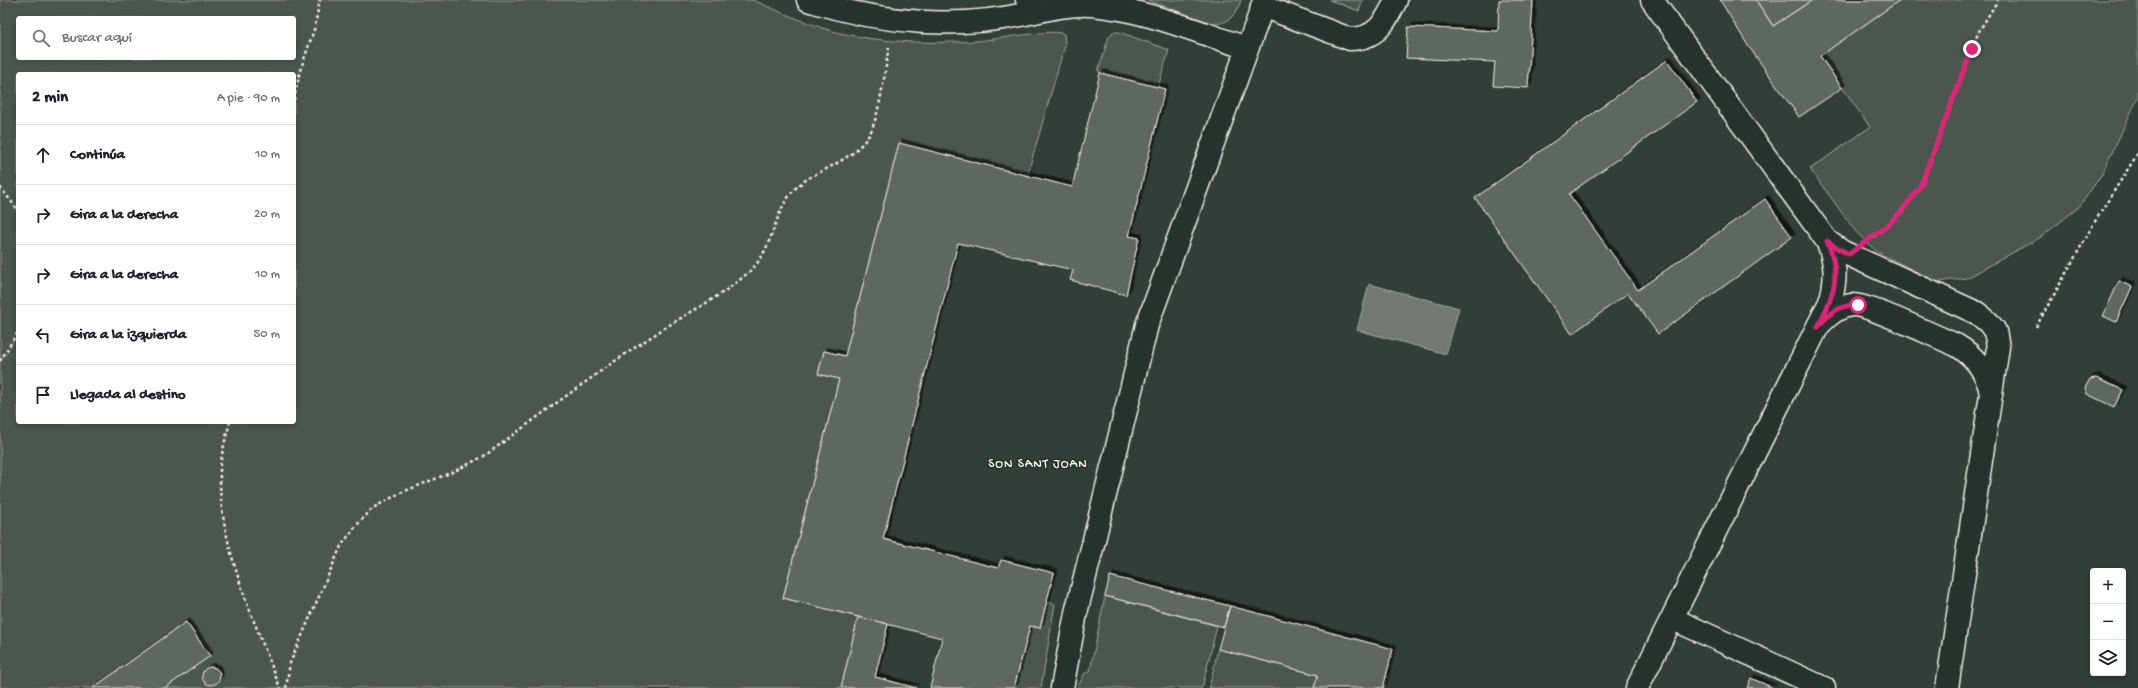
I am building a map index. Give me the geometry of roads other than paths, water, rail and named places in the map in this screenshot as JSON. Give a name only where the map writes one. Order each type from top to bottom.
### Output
[{"type":"lane","points":[[808,0],[860,14],[894,20],[952,22],[986,21],[1031,6],[1108,7],[1131,11],[1247,48]]},
{"type":"lane","points":[[1062,688],[1076,613],[1147,324],[1264,3],[1350,39],[1359,39],[1378,30],[1386,22],[1396,0]]},
{"type":"lane","points":[[1637,688],[1673,619],[1818,327],[1830,302],[1835,282],[1835,260],[1827,241],[1682,41],[1651,4]]},
{"type":"lane","points":[[1827,241],[1849,254],[1977,314],[1988,322],[1995,331],[1998,342],[1992,399],[1947,688]]},
{"type":"lane","points":[[1818,327],[1827,316],[1840,308],[1852,305],[1863,306],[1962,348],[1971,356],[1985,375],[1992,399]]},
{"type":"lane","points":[[1673,619],[1824,688]]},
{"type":"district","name":"SON SANT JOAN","points":[[1038,462]]}]
